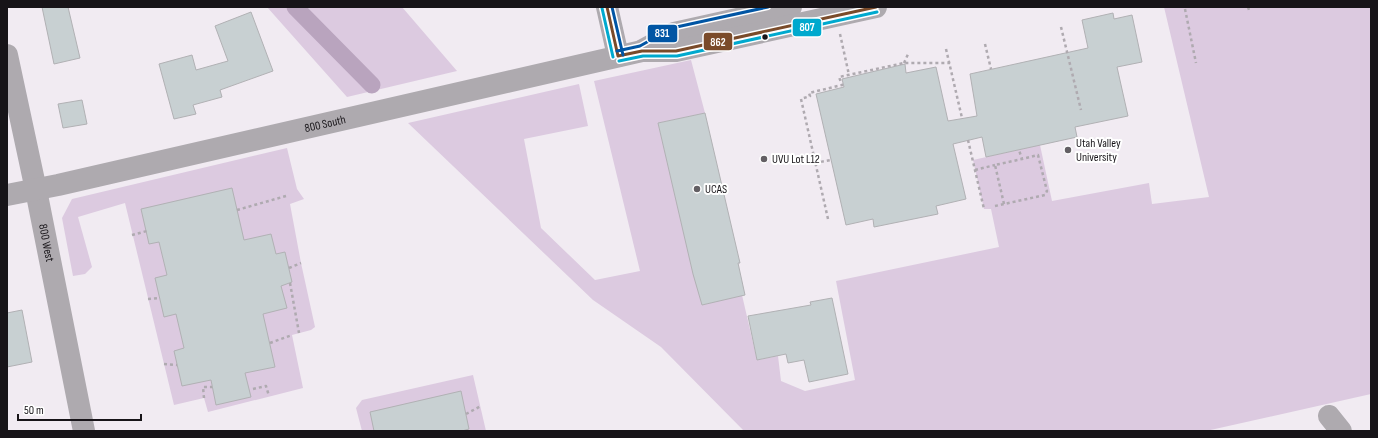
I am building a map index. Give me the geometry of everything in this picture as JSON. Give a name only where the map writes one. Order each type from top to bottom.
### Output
[{"type":"street","points":[[607,7],[618,56]]},
{"type":"street","name":"800 South","points":[[642,51],[674,33],[791,7]]},
{"type":"street","name":"800 South","points":[[7,195],[36,190],[618,56],[642,51],[676,51],[876,7]]},
{"type":"street","name":"800 West","points":[[7,55],[36,190],[84,431]]},
{"type":"path","points":[[1185,9],[1196,63]]},
{"type":"path","points":[[830,17],[850,75]]},
{"type":"path","points":[[1061,27],[1081,110]]},
{"type":"path","points":[[985,44],[991,69]]},
{"type":"path","points":[[946,49],[962,118]]},
{"type":"path","points":[[904,63],[909,52]]},
{"type":"path","points":[[828,219],[801,98],[810,96],[809,93],[842,85],[840,77],[904,63],[950,63]]},
{"type":"path","points":[[968,140],[984,209]]},
{"type":"path","points":[[1019,150],[1022,159]]},
{"type":"path","points":[[975,170],[1038,155],[1047,191],[1045,195],[995,206]]},
{"type":"path","points":[[815,163],[831,160]]},
{"type":"path","points":[[995,165],[1004,204]]},
{"type":"path","points":[[237,210],[286,196]]},
{"type":"path","points":[[132,235],[147,231]]},
{"type":"path","points":[[289,268],[301,263]]},
{"type":"path","points":[[290,283],[300,333]]},
{"type":"path","points":[[148,299],[160,298]]},
{"type":"path","points":[[270,342],[292,335]]},
{"type":"path","points":[[164,364],[177,365]]},
{"type":"path","points":[[253,389],[266,386],[269,396]]},
{"type":"path","points":[[204,398],[203,387],[212,387]]},
{"type":"path","points":[[466,414],[480,406]]},
{"type":"shaded area","points":[[267,7],[402,7],[457,71],[347,97]]},
{"type":"shaded area","name":"Utah Valley University","points":[[1164,7],[1371,7],[1371,394],[1206,431],[744,431],[661,347],[593,300],[408,123],[579,84],[588,126],[524,139],[541,228],[595,280],[640,271],[594,81],[691,60],[705,113],[658,123],[702,305],[742,295],[757,360],[778,356],[781,381],[805,391],[855,380],[836,281],[999,247],[991,209],[984,209],[973,160],[1040,145],[1052,201],[1149,183],[1152,204],[1209,197]]},
{"type":"shaded area","points":[[287,148],[297,189],[304,199],[290,204],[315,327],[311,330],[292,335],[303,388],[208,412],[204,398],[174,405],[125,203],[78,217],[92,267],[85,274],[73,276],[62,218],[72,199]]},
{"type":"shaded area","points":[[473,375],[486,431],[362,431],[356,408],[362,400]]},
{"type":"building","points":[[42,7],[68,7],[80,58],[54,64]]},
{"type":"building","points":[[251,12],[273,71],[220,90],[222,97],[193,105],[196,114],[174,119],[159,64],[192,55],[196,70],[228,61],[215,26]]},
{"type":"building","points":[[1113,13],[1114,19],[1132,15],[1142,62],[1117,67],[1128,116],[1075,127],[1077,137],[986,157],[982,137],[953,144],[966,199],[936,206],[938,214],[874,227],[873,219],[846,225],[816,94],[844,87],[842,79],[905,64],[906,73],[936,67],[948,121],[977,116],[970,74],[1088,48],[1082,20]]},
{"type":"building","points":[[82,100],[87,124],[63,128],[58,104]]},
{"type":"building","points":[[705,113],[740,263],[738,263],[745,295],[702,305],[693,274],[658,123]]},
{"type":"building","points":[[232,188],[244,240],[271,234],[276,254],[285,252],[292,282],[281,286],[287,308],[263,314],[275,367],[245,373],[251,397],[216,405],[211,380],[182,386],[174,351],[184,348],[176,314],[164,317],[155,278],[167,275],[159,242],[149,244],[141,209]]},
{"type":"building","points":[[832,298],[848,374],[809,382],[804,360],[788,363],[786,354],[757,360],[748,316],[811,305],[810,302]]},
{"type":"building","points":[[22,310],[32,362],[7,367],[7,313]]},
{"type":"building","points":[[461,391],[469,429],[462,431],[374,431],[370,412]]},
{"type":"waterway","points":[[295,7],[372,85]]},
{"type":"transit line","name":"862","points":[[607,7],[618,56]]},
{"type":"transit line","name":"831","points":[[612,7],[623,55]]},
{"type":"transit line","name":"831","points":[[617,51],[640,46],[672,28],[768,7]]},
{"type":"transit line","name":"862","points":[[618,56],[642,51],[676,51],[876,7]]},
{"type":"transit line","name":"807","points":[[602,8],[613,57]]},
{"type":"transit line","name":"807","points":[[619,61],[643,56],[677,56],[877,12]]},
{"type":"place","name":"Utah Valley University","points":[[1068,150]]},
{"type":"place","name":"UVU Lot L12","points":[[764,159]]},
{"type":"place","name":"UCAS","points":[[697,189]]}]
